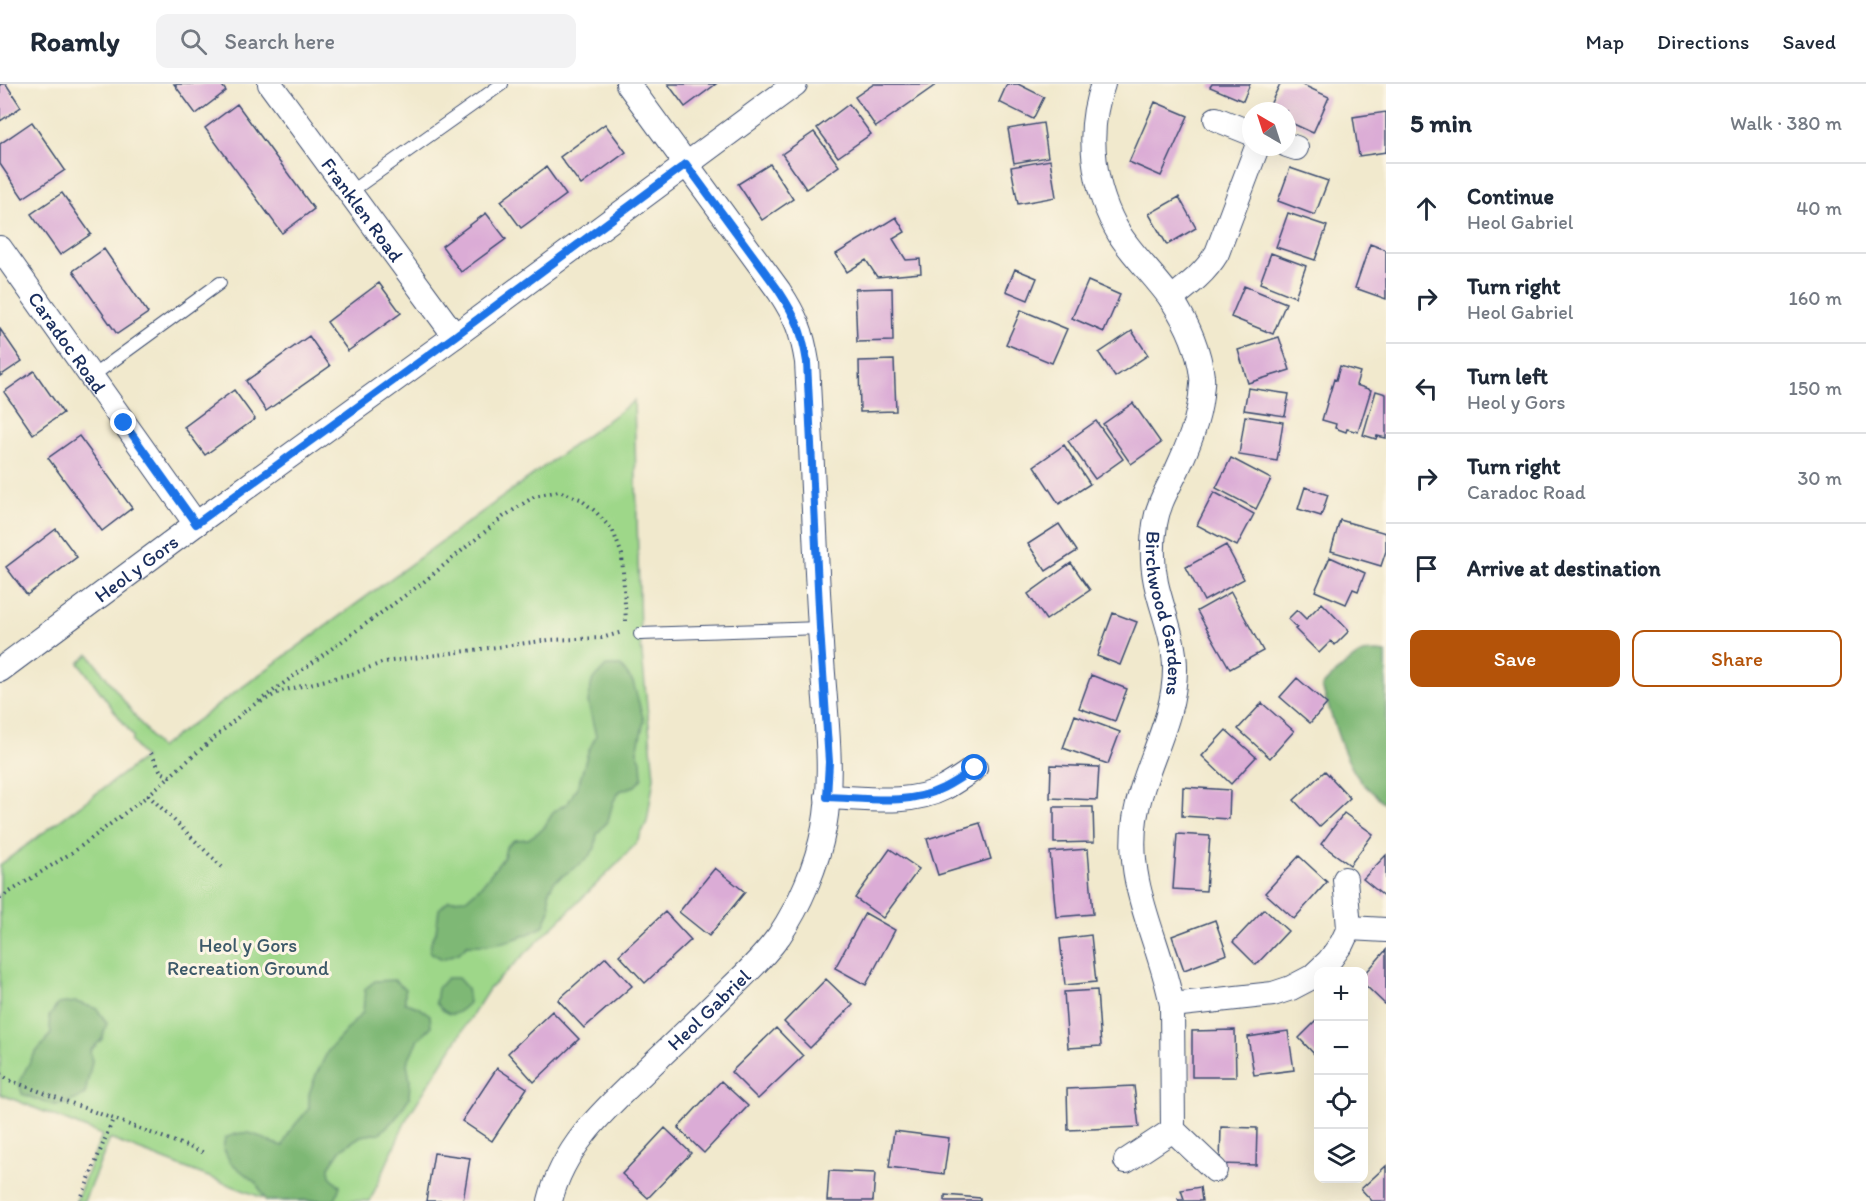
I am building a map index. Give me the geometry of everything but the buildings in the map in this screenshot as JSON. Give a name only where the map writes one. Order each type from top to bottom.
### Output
[{"type":"street","name":"Franklen Road","points":[[270,84],[455,336]]},
{"type":"street","name":"Heol Gabriel","points":[[550,1201],[564,1165],[579,1139],[606,1108],[754,966],[778,936],[796,907],[814,863],[824,828],[827,797],[829,762],[807,362],[802,335],[793,313],[779,291],[628,84]]},
{"type":"street","name":"Heol y Gors","points":[[0,670],[795,84]]},
{"type":"street","name":"Birchwood Gardens","points":[[1103,84],[1094,123],[1093,151],[1097,179],[1107,208],[1120,234],[1171,299],[1191,333],[1203,379],[1193,432],[1161,500],[1155,523],[1152,548],[1155,581],[1171,637],[1175,666],[1173,695],[1165,726],[1145,779],[1135,819],[1133,855],[1137,888],[1167,982],[1172,1005],[1173,1130]]},
{"type":"street","points":[[1216,119],[1242,129]]},
{"type":"street","points":[[1171,299],[1199,277],[1218,253],[1254,156]]},
{"type":"street","name":"Caradoc Road","points":[[0,248],[196,524]]},
{"type":"street","points":[[827,797],[896,800],[926,795],[942,789],[975,768]]},
{"type":"street","points":[[1172,1005],[1272,994],[1291,988],[1312,977],[1329,961],[1349,928],[1345,879]]},
{"type":"street","points":[[1349,928],[1386,930]]},
{"type":"street","points":[[1126,1161],[1173,1130],[1215,1170]]},
{"type":"lane","points":[[350,192],[502,84]]},
{"type":"lane","points":[[92,376],[220,283]]},
{"type":"lane","points":[[640,634],[820,628]]},
{"type":"path","points":[[0,898],[76,850],[148,795],[244,712],[421,584],[503,517],[535,496],[559,491],[580,498],[613,531],[622,555],[626,631],[602,638],[549,640],[384,662],[355,673],[281,691],[244,712]]},
{"type":"path","points":[[151,753],[161,772],[170,776]]},
{"type":"path","points":[[148,795],[222,867]]},
{"type":"path","points":[[0,1074],[9,1080],[205,1153]]},
{"type":"path","points":[[80,1201],[113,1119]]},
{"type":"green space","name":"Heol y Gors Recreation Ground","points":[[634,401],[640,634],[654,777],[647,822],[637,842],[489,989],[407,1118],[370,1201],[271,1201],[110,1139],[84,1201],[76,1201],[102,1135],[0,1094],[0,865],[144,758],[132,742],[133,736],[79,663],[89,654],[159,748]]},
{"type":"green space","points":[[1386,653],[1386,806],[1362,783],[1347,759],[1322,687],[1341,668],[1359,655]]},
{"type":"green space","points":[[606,666],[621,666],[633,682],[644,721],[637,751],[641,761],[642,778],[635,786],[620,791],[613,802],[608,821],[597,834],[595,848],[587,859],[554,882],[549,891],[550,910],[543,927],[506,941],[487,945],[467,945],[459,953],[442,959],[430,952],[439,909],[449,900],[466,899],[482,885],[504,857],[506,847],[514,840],[528,839],[543,829],[554,811],[568,803],[579,783],[588,752],[596,736],[588,702],[592,681]]},
{"type":"green space","points":[[447,978],[458,978],[467,988],[469,1003],[460,1011],[452,1014],[445,1012],[436,1003],[438,988]]},
{"type":"green space","points":[[395,980],[405,989],[405,1003],[418,1007],[430,1015],[431,1027],[418,1039],[407,1063],[410,1081],[409,1098],[396,1118],[380,1133],[361,1136],[341,1149],[329,1167],[330,1176],[340,1186],[335,1200],[266,1201],[257,1184],[230,1162],[223,1148],[225,1138],[235,1134],[250,1133],[283,1146],[291,1130],[309,1108],[309,1094],[328,1051],[363,1012],[365,989],[375,981]]},
{"type":"green space","points":[[76,1002],[97,1009],[107,1023],[102,1039],[90,1051],[92,1061],[85,1094],[67,1103],[54,1105],[22,1094],[19,1082],[33,1056],[51,1034],[49,1017],[58,1004]]},
{"type":"route","points":[[124,423],[196,524],[455,336],[686,164],[779,291],[793,313],[802,335],[807,362],[829,762],[827,797],[896,800],[926,795],[942,789],[975,768]]}]
